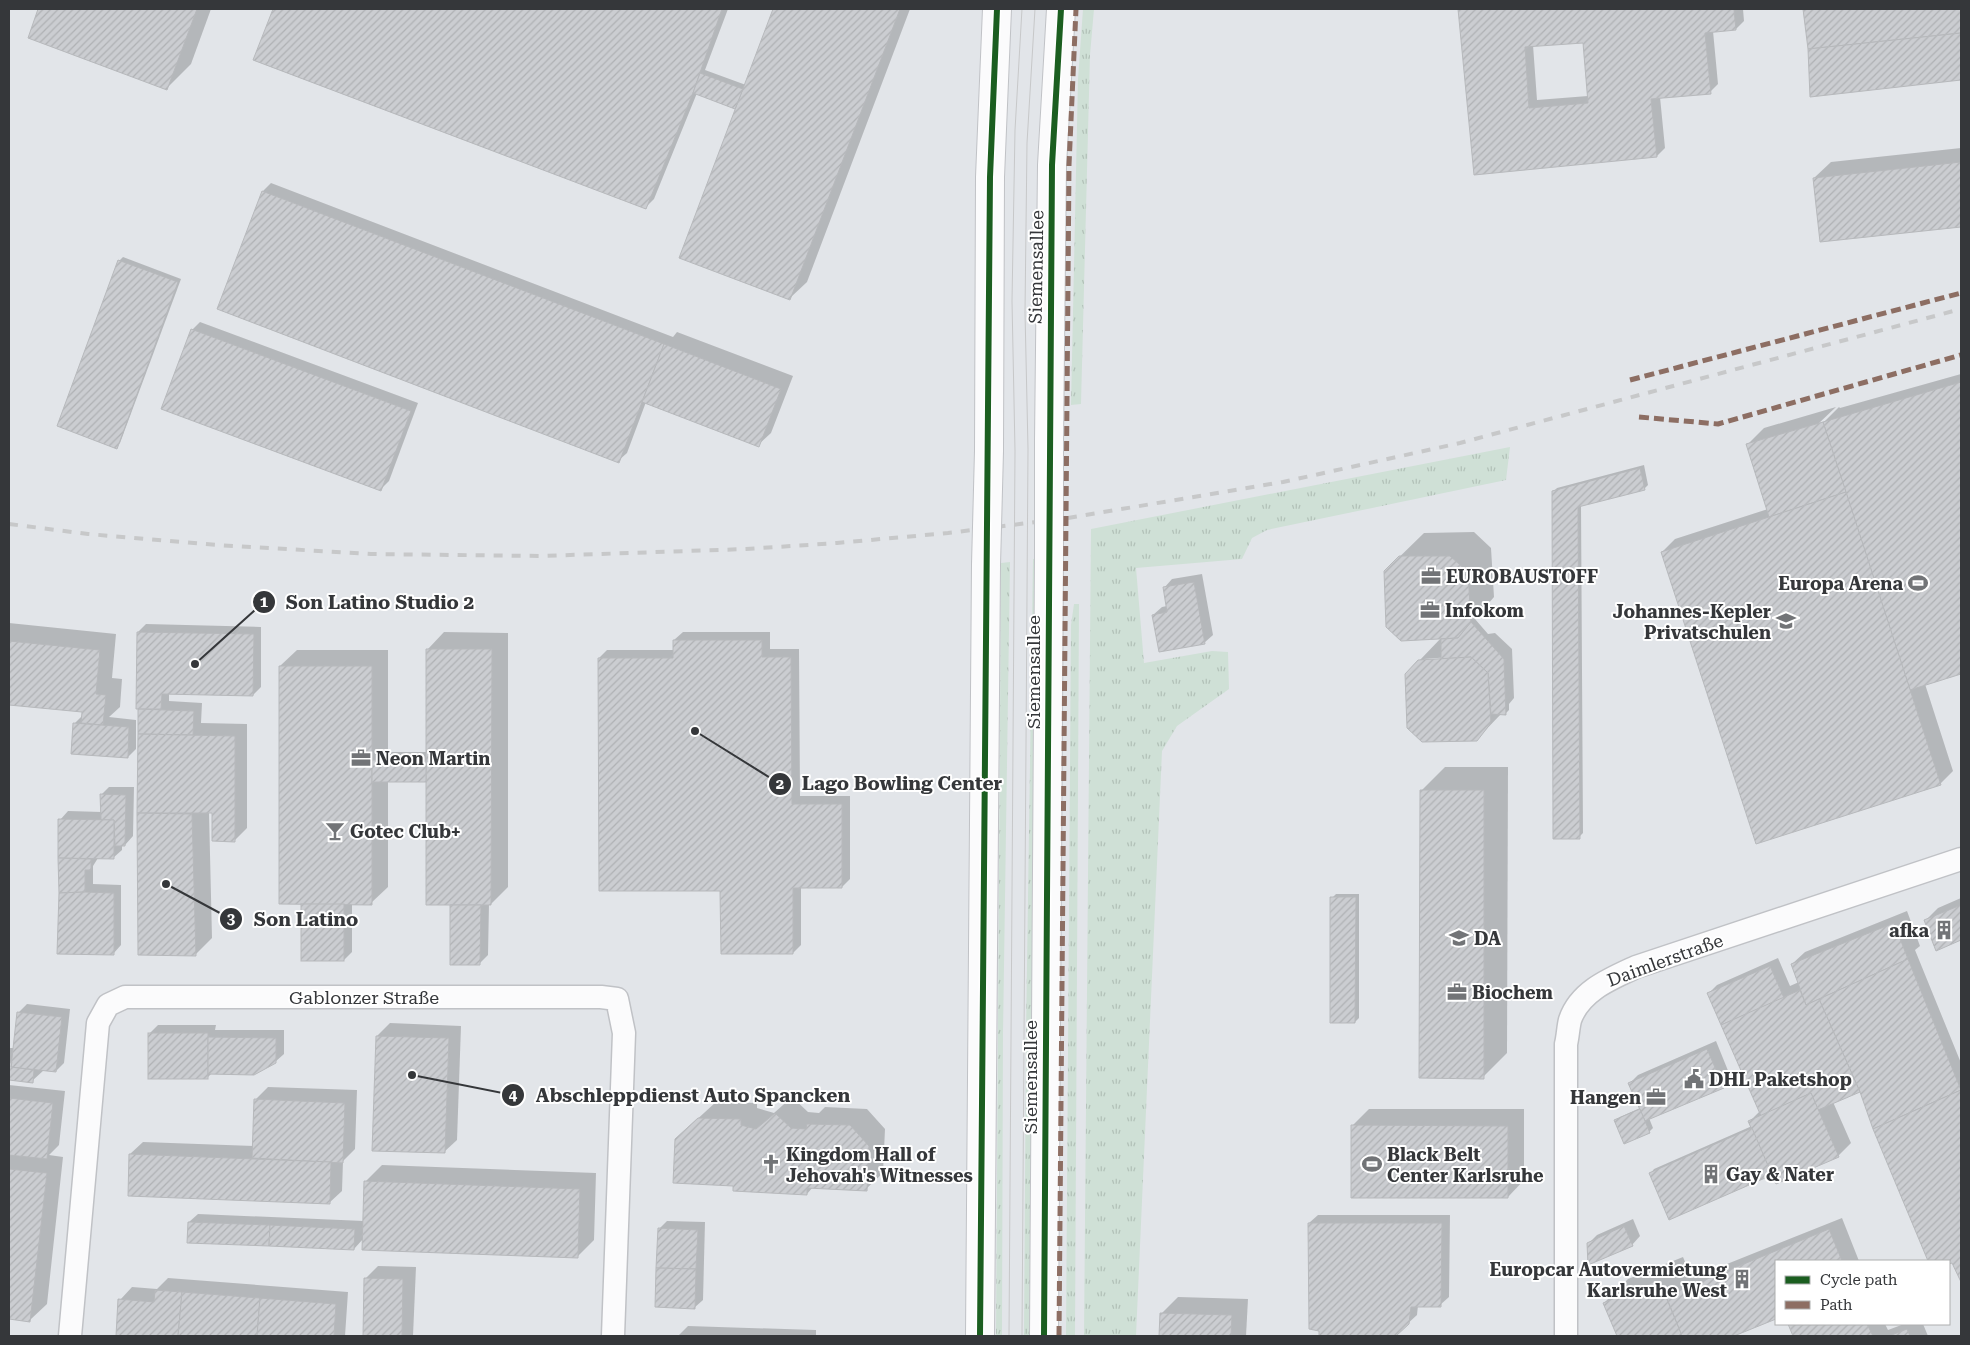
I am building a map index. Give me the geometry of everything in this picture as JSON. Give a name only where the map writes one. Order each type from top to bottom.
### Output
[{"type":"main road","points":[[980,1336],[990,177],[997,9]]},
{"type":"main road","name":"Siemensallee","points":[[1044,1336],[1052,165],[1061,9]]},
{"type":"street","name":"Daimlerstraße","points":[[1566,1336],[1566,1044],[1570,1020],[1581,1001],[1601,983],[1636,968],[1961,859]]},
{"type":"street","name":"Gablonzer Straße","points":[[70,1336],[98,1023],[108,1005],[125,997],[582,997],[617,999],[624,1033],[613,1336]]},
{"type":"green space","points":[[1083,9],[1094,9],[1090,55],[1081,404],[1071,405],[1078,79]]},
{"type":"green space","points":[[1510,447],[1506,480],[1267,530],[1252,538],[1242,559],[1136,568],[1144,663],[1212,651],[1228,652],[1229,689],[1177,726],[1162,751],[1136,1336],[1084,1336],[1091,529]]},
{"type":"green space","points":[[1040,558],[1034,1336],[1024,1336],[1033,559]]},
{"type":"green space","points":[[1010,562],[1003,1034],[1002,1336],[996,1336],[1001,563]]},
{"type":"green space","points":[[1074,604],[1079,604],[1075,1336],[1066,1336],[1071,625]]},
{"type":"building","points":[[38,9],[197,9],[167,90],[28,38]]},
{"type":"building","points":[[273,9],[722,9],[693,93],[646,209],[253,60]]},
{"type":"building","points":[[773,9],[900,9],[790,300],[679,258]]},
{"type":"building","points":[[1458,9],[1734,9],[1736,30],[1705,33],[1711,94],[1651,99],[1657,157],[1474,175]],"holes":[[[1583,43],[1588,103],[1529,108],[1525,47]]]},
{"type":"building","points":[[1803,9],[1961,9],[1961,33],[1808,49]]},
{"type":"building","points":[[1961,33],[1961,80],[1810,97],[1808,49]]},
{"type":"building","points":[[700,73],[743,89],[735,109],[693,93]]},
{"type":"building","points":[[1961,162],[1961,227],[1820,242],[1813,178]]},
{"type":"building","points":[[262,191],[664,344],[619,463],[217,309]]},
{"type":"building","points":[[118,260],[178,282],[117,449],[57,426]]},
{"type":"building","points":[[191,329],[411,411],[381,491],[161,409]]},
{"type":"building","points":[[664,344],[781,389],[759,447],[642,402]]},
{"type":"building","name":"Europa Arena","points":[[1961,382],[1961,674],[1910,690],[1823,422]]},
{"type":"building","points":[[1823,422],[1846,492],[1769,517],[1746,444]]},
{"type":"building","points":[[1640,468],[1645,490],[1578,507],[1580,839],[1553,839],[1552,491]]},
{"type":"building","name":"Johannes-Kepler Privatschulen","points":[[1846,492],[1941,785],[1756,844],[1661,552]]},
{"type":"building","points":[[1399,556],[1450,556],[1468,572],[1471,622],[1458,638],[1401,641],[1386,627],[1384,571]]},
{"type":"building","points":[[1194,582],[1205,644],[1159,652],[1152,615],[1167,612],[1163,587]]},
{"type":"building","points":[[1471,622],[1504,659],[1506,715],[1491,714],[1488,673],[1471,657],[1441,659],[1441,639],[1458,638]]},
{"type":"building","points":[[137,632],[254,634],[253,696],[162,694],[161,709],[136,709]]},
{"type":"building","points":[[673,640],[762,640],[762,657],[791,657],[792,804],[842,804],[842,888],[793,888],[793,954],[721,954],[720,891],[599,891],[598,658],[673,658]]},
{"type":"building","points":[[9,641],[100,650],[96,694],[106,695],[103,725],[81,723],[82,712],[9,705]]},
{"type":"building","points":[[426,649],[492,649],[491,905],[426,905]]},
{"type":"building","points":[[1471,657],[1488,673],[1491,723],[1477,741],[1422,742],[1407,728],[1405,674],[1418,660]]},
{"type":"building","points":[[279,666],[372,666],[372,905],[279,904]]},
{"type":"building","points":[[138,709],[194,711],[193,735],[138,734]]},
{"type":"building","points":[[73,723],[129,727],[128,758],[71,754]]},
{"type":"building","points":[[138,734],[235,736],[235,842],[212,841],[212,813],[137,813]]},
{"type":"building","points":[[372,760],[426,760],[426,782],[372,782]]},
{"type":"building","points":[[1420,790],[1484,790],[1484,1079],[1419,1078]]},
{"type":"building","points":[[100,794],[126,795],[125,846],[115,846],[114,820],[101,820]]},
{"type":"building","points":[[137,813],[192,814],[196,956],[138,955]]},
{"type":"building","points":[[58,819],[114,820],[114,859],[58,858]]},
{"type":"building","points":[[58,858],[91,859],[91,870],[85,870],[85,892],[59,893]]},
{"type":"building","points":[[59,893],[114,893],[114,955],[57,954]]},
{"type":"building","points":[[1330,897],[1356,897],[1355,1023],[1330,1023]]},
{"type":"building","points":[[301,904],[344,904],[344,961],[301,961]]},
{"type":"building","points":[[450,905],[481,905],[480,965],[450,965]]},
{"type":"building","name":"afka","points":[[1961,905],[1961,940],[1936,951],[1924,920]]},
{"type":"building","points":[[1894,923],[1908,959],[1806,1005],[1791,964]]},
{"type":"building","points":[[1908,959],[1961,1090],[1873,1129],[1860,1092],[1819,999]]},
{"type":"building","points":[[1770,966],[1784,998],[1721,1025],[1707,993]]},
{"type":"building","points":[[1800,990],[1806,1005],[1819,999],[1860,1092],[1818,1110],[1811,1093],[1761,1116],[1721,1025]]},
{"type":"building","points":[[17,1012],[62,1017],[56,1072],[11,1067]]},
{"type":"building","points":[[148,1033],[208,1033],[208,1079],[148,1079]]},
{"type":"building","points":[[376,1036],[449,1038],[445,1153],[372,1151]]},
{"type":"building","points":[[208,1037],[276,1038],[276,1063],[254,1075],[208,1074]]},
{"type":"building","points":[[1707,1049],[1724,1088],[1645,1121],[1628,1083]]},
{"type":"building","points":[[9,1061],[12,1062],[11,1067],[34,1070],[33,1083],[9,1080]]},
{"type":"building","points":[[1961,1090],[1961,1282],[1952,1263],[1950,1264],[1950,1260],[1928,1260],[1873,1129]]},
{"type":"building","points":[[1811,1093],[1839,1157],[1776,1184],[1748,1121]]},
{"type":"building","points":[[9,1098],[53,1103],[47,1159],[9,1155]]},
{"type":"building","points":[[254,1099],[345,1103],[343,1163],[252,1158]]},
{"type":"building","points":[[1640,1109],[1650,1133],[1624,1144],[1614,1120]]},
{"type":"building","name":"Kingdom Hall of Jehovah's Witnesses","points":[[775,1113],[791,1128],[806,1129],[807,1124],[850,1125],[869,1146],[867,1191],[807,1188],[807,1195],[733,1191],[733,1186],[673,1183],[675,1139],[698,1118],[741,1119],[741,1125],[756,1129]]},
{"type":"building","points":[[1351,1125],[1508,1126],[1508,1198],[1351,1198]]},
{"type":"building","name":"Gay & Nater","points":[[1752,1128],[1772,1175],[1669,1220],[1649,1173]]},
{"type":"building","points":[[129,1154],[331,1162],[330,1204],[128,1196]]},
{"type":"building","points":[[9,1169],[47,1173],[30,1322],[9,1319]]},
{"type":"building","points":[[364,1181],[580,1189],[578,1258],[362,1250]]},
{"type":"building","points":[[188,1222],[270,1225],[269,1246],[187,1243]]},
{"type":"building","points":[[1308,1223],[1442,1223],[1441,1307],[1411,1307],[1409,1324],[1396,1336],[1319,1336],[1319,1331],[1309,1329]]},
{"type":"building","points":[[270,1225],[355,1229],[354,1250],[269,1246]]},
{"type":"building","points":[[1624,1226],[1633,1246],[1588,1265],[1587,1243]]},
{"type":"building","points":[[658,1228],[698,1230],[696,1269],[656,1268]]},
{"type":"building","name":"Europcar Autovermietung Karlsruhe West","points":[[1829,1229],[1842,1260],[1775,1260],[1775,1319],[1734,1336],[1682,1336],[1666,1296]]},
{"type":"building","points":[[656,1268],[696,1269],[695,1309],[655,1307]]},
{"type":"building","points":[[364,1278],[403,1279],[402,1336],[363,1336]]},
{"type":"building","points":[[1659,1280],[1682,1336],[1617,1336],[1603,1303]]},
{"type":"building","points":[[155,1290],[182,1292],[178,1336],[116,1336],[118,1299],[154,1302]]},
{"type":"building","points":[[182,1292],[260,1298],[257,1336],[178,1336]]},
{"type":"building","points":[[260,1298],[336,1304],[334,1336],[257,1336]]},
{"type":"building","points":[[1160,1313],[1232,1315],[1231,1336],[1159,1336]]},
{"type":"building","points":[[1788,1325],[1868,1325],[1873,1336],[1793,1336]]},
{"type":"building","points":[[1907,1329],[1910,1336],[1889,1336]]},
{"type":"tram line","points":[[1009,1336],[1015,451],[1012,301],[1015,130],[1022,9]]},
{"type":"tram line","points":[[1022,1336],[1028,449],[1025,312],[1027,143],[1035,9]]},
{"type":"railway","points":[[9,524],[88,534],[217,545],[371,554],[541,556],[746,549],[948,533],[1068,518],[1283,482],[1460,443],[1961,309]]},
{"type":"marked path","points":[[1059,1336],[1069,165],[1076,9]]},
{"type":"marked path","points":[[1630,380],[1961,293]]},
{"type":"marked path","points":[[1639,417],[1718,424],[1961,355]]},
{"type":"cycle path","points":[[980,1336],[990,177],[997,9]]},
{"type":"cycle path","points":[[1044,1336],[1052,165],[1061,9]]},
{"type":"place","name":"EUROBAUSTOFF","points":[[1431,576]]},
{"type":"place","name":"Europa Arena","points":[[1918,583]]},
{"type":"place","name":"Infokom","points":[[1430,610]]},
{"type":"place","name":"Johannes-Kepler Privatschulen","points":[[1786,621]]},
{"type":"place","name":"Son Latino Studio 2","points":[[195,664]]},
{"type":"place","name":"Lago Bowling Center","points":[[695,731]]},
{"type":"place","name":"Neon Martin","points":[[361,758]]},
{"type":"place","name":"Gotec Club+","points":[[335,831]]},
{"type":"place","name":"Son Latino","points":[[166,884]]},
{"type":"place","name":"afka","points":[[1944,930]]},
{"type":"place","name":"DA","points":[[1459,938]]},
{"type":"place","name":"Biochem","points":[[1457,992]]},
{"type":"place","name":"Abschleppdienst Auto Spancken","points":[[412,1075]]},
{"type":"place","name":"DHL Paketshop","points":[[1694,1079]]},
{"type":"place","name":"Hangen","points":[[1656,1097]]},
{"type":"place","name":"Kingdom Hall of Jehovah's Witnesses","points":[[771,1164]]},
{"type":"place","name":"Black Belt Center Karlsruhe","points":[[1372,1164]]},
{"type":"place","name":"Gay & Nater","points":[[1711,1174]]},
{"type":"place","name":"Europcar Autovermietung Karlsruhe West","points":[[1742,1279]]}]
